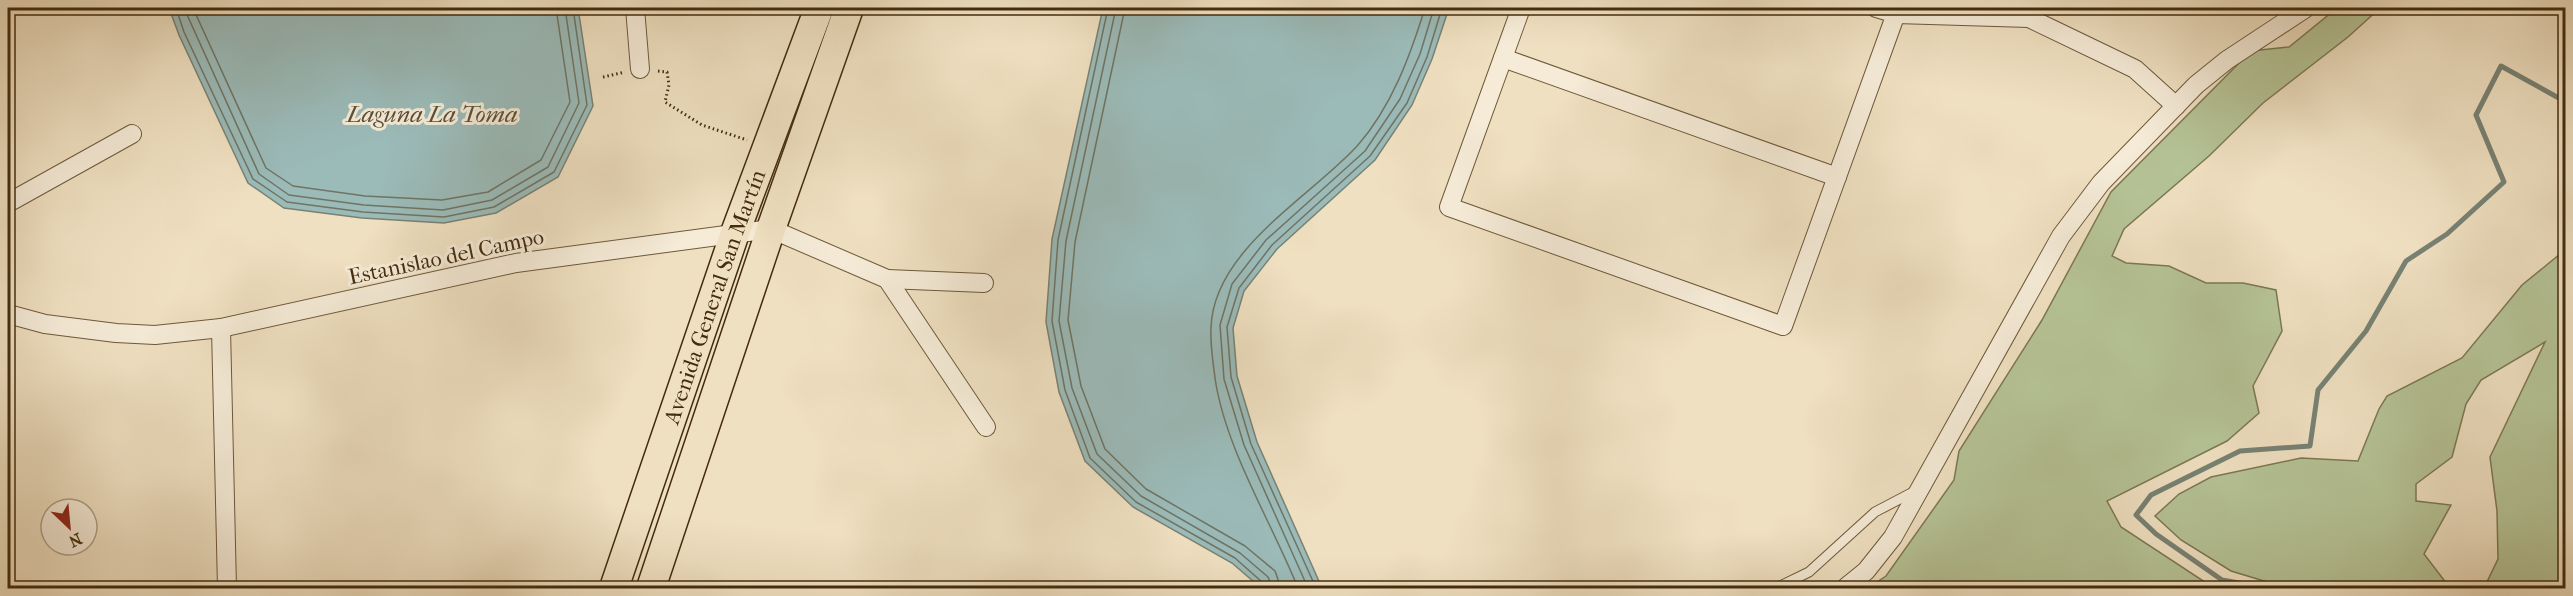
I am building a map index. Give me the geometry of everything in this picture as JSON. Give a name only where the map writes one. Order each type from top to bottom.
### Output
[{"type":"main road","name":"Avenida General San Martín","points":[[615,588],[735,233],[819,8]]},
{"type":"main road","name":"Avenida General San Martín","points":[[651,588],[771,229],[849,8]]},
{"type":"street","points":[[635,8],[640,69]]},
{"type":"street","points":[[1521,8],[1449,207],[1783,326],[1897,11]]},
{"type":"street","points":[[1876,8],[2029,18],[2135,69],[2175,106]]},
{"type":"street","points":[[1845,588],[1866,571],[1893,537],[2061,236],[2100,183],[2175,106],[2227,60],[2306,8]]},
{"type":"street","points":[[1503,58],[1837,177]]},
{"type":"street","points":[[8,203],[132,134]]},
{"type":"street","name":"Estanislao del Campo","points":[[8,314],[45,324],[116,333],[155,335],[221,328],[516,263],[771,229],[886,279],[984,283]]},
{"type":"street","points":[[886,279],[986,427]]},
{"type":"street","points":[[221,328],[228,588]]},
{"type":"lane","points":[[1776,588],[1809,572],[1875,512],[1919,489]]},
{"type":"path","points":[[603,78],[640,69],[667,72],[669,85],[665,102],[702,125],[767,146]]},
{"type":"green space","points":[[2337,8],[2380,8],[2348,37],[2263,103],[2209,156],[2124,229],[2112,256],[2126,263],[2169,266],[2206,283],[2243,283],[2276,290],[2282,331],[2253,386],[2259,413],[2227,441],[2107,501],[2121,527],[2214,588],[1868,588],[1886,576],[1954,480],[1959,451],[2042,320],[2111,192],[2251,51],[2289,47]]},
{"type":"green space","points":[[2565,250],[2566,580],[2558,588],[2484,588],[2498,559],[2497,511],[2490,457],[2545,342],[2481,380],[2466,404],[2452,457],[2416,484],[2416,501],[2451,505],[2424,554],[2447,584],[2445,588],[2287,588],[2231,571],[2181,540],[2155,516],[2179,494],[2211,477],[2301,458],[2358,461],[2379,409],[2387,396],[2462,358],[2522,285]]},
{"type":"water","name":"Laguna La Toma","points":[[169,8],[578,8],[593,106],[558,177],[496,213],[444,223],[362,218],[284,208],[248,183],[179,35]]},
{"type":"water","points":[[1103,8],[1449,8],[1432,59],[1412,105],[1375,160],[1277,249],[1244,291],[1233,328],[1237,376],[1257,442],[1322,588],[1261,588],[1232,563],[1133,507],[1085,461],[1059,392],[1046,322],[1052,239]]},
{"type":"waterway","points":[[2267,588],[2222,580],[2156,534],[2136,515],[2151,495],[2240,451],[2310,446],[2318,390],[2366,331],[2406,261],[2447,234],[2504,182],[2476,115],[2501,66],[2566,102]]}]
